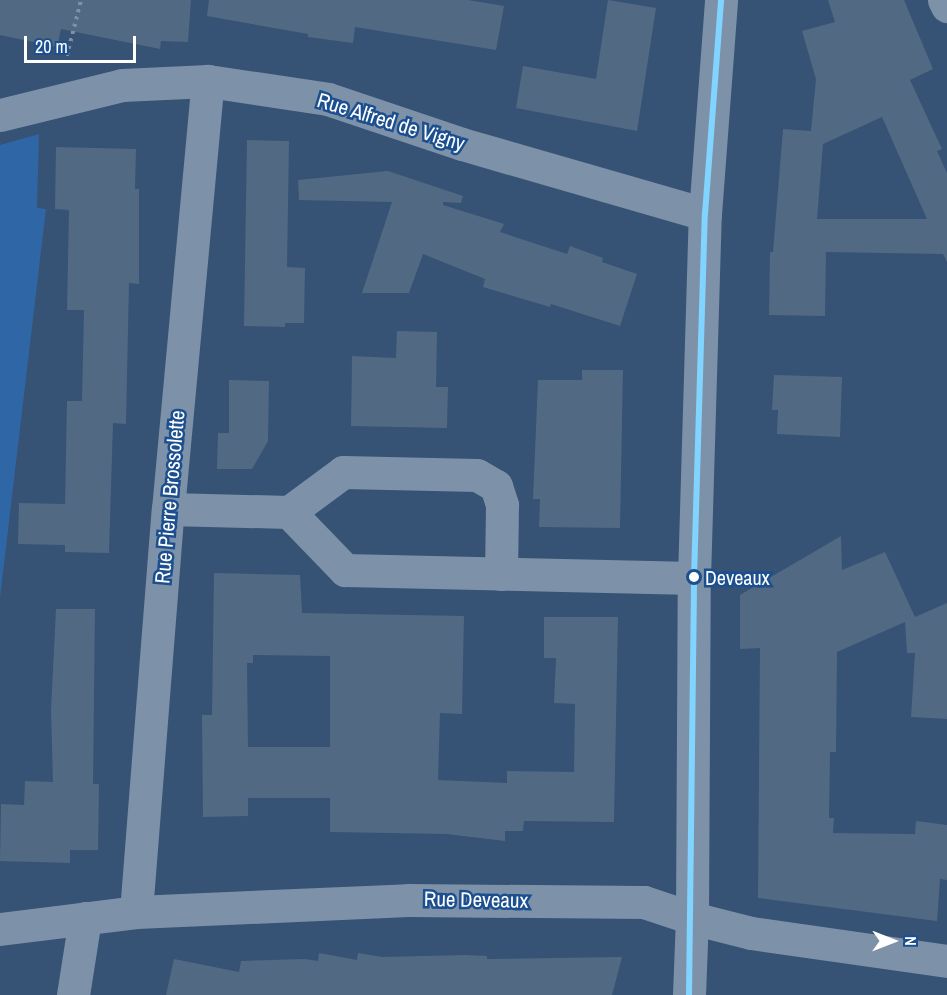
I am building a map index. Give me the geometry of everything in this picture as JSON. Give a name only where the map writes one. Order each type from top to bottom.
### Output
[{"type":"street","points":[[689,995],[692,918],[694,578],[705,214],[722,0]]},
{"type":"street","points":[[944,0],[947,6]]},
{"type":"street","name":"Rue Alfred de Vigny","points":[[0,115],[56,99],[122,85],[208,81],[328,99],[462,144],[705,214]]},
{"type":"street","name":"Rue Pierre Brossolette","points":[[136,912],[168,509],[208,81]]},
{"type":"street","points":[[168,509],[289,512],[343,472],[477,475],[496,486],[502,505],[501,574]]},
{"type":"street","points":[[289,512],[345,570],[694,578]]},
{"type":"street","name":"Rue Deveaux","points":[[0,929],[136,912],[408,900],[644,902],[692,918],[751,933],[947,961]]},
{"type":"street","points":[[73,995],[86,918]]},
{"type":"path","points":[[56,99],[81,0]]},
{"type":"shaded area","points":[[39,134],[37,208],[46,209],[0,598],[0,145]]},
{"type":"building","points":[[0,0],[191,0],[188,42],[161,41],[160,49],[61,29],[57,47],[0,35]]},
{"type":"building","points":[[209,0],[468,0],[504,6],[496,50],[355,27],[353,43],[308,37],[308,34],[207,16]]},
{"type":"building","points":[[608,0],[656,8],[637,131],[516,108],[523,66],[596,79]]},
{"type":"building","points":[[828,0],[904,0],[933,69],[910,80],[942,149],[937,151],[947,173],[947,262],[943,254],[826,252],[825,316],[769,315],[770,252],[773,252],[783,129],[811,131],[816,79],[802,31],[835,22]],"holes":[[[882,117],[927,219],[817,219],[823,144]]]},
{"type":"building","points":[[247,140],[289,141],[287,267],[305,268],[304,323],[285,323],[285,327],[244,326]]},
{"type":"building","points":[[56,147],[136,149],[135,189],[139,189],[139,284],[129,283],[126,424],[113,423],[109,553],[65,552],[65,545],[18,544],[19,503],[65,504],[67,401],[82,401],[84,310],[67,310],[69,210],[55,209]]},
{"type":"building","points":[[388,171],[463,196],[461,203],[443,202],[443,205],[504,224],[500,232],[567,254],[570,246],[603,258],[602,262],[637,274],[620,326],[551,304],[550,307],[483,287],[485,279],[423,254],[409,293],[362,293],[392,202],[299,200],[298,180]]},
{"type":"building","points":[[397,331],[437,332],[436,387],[448,387],[447,428],[351,426],[352,356],[396,358]]},
{"type":"building","points":[[582,370],[623,370],[620,528],[539,527],[540,499],[533,499],[538,380],[582,380]]},
{"type":"building","points":[[774,375],[842,377],[840,437],[777,434],[778,410],[772,410]]},
{"type":"building","points":[[229,380],[269,381],[268,441],[252,469],[217,469],[218,433],[229,433]]},
{"type":"building","points":[[841,536],[842,570],[885,552],[915,617],[947,603],[947,719],[911,717],[915,653],[907,653],[905,622],[837,652],[836,752],[830,752],[829,818],[834,818],[833,833],[915,834],[916,821],[947,825],[947,880],[940,879],[937,921],[758,898],[760,648],[740,649],[740,595]]},
{"type":"building","points":[[214,573],[300,575],[302,613],[464,616],[462,714],[440,713],[438,780],[507,783],[507,771],[574,772],[575,704],[554,703],[556,658],[544,658],[544,617],[618,617],[614,822],[524,821],[523,831],[505,831],[505,841],[447,834],[330,832],[330,798],[248,798],[248,816],[203,817],[202,715],[212,715]],"holes":[[[253,655],[330,656],[330,747],[248,747],[247,663],[253,663]]]},
{"type":"building","points":[[56,609],[95,609],[93,784],[99,784],[98,850],[70,850],[70,863],[0,861],[1,804],[24,805],[25,781],[53,782],[51,710]]},
{"type":"building","points":[[319,953],[357,960],[358,953],[382,957],[487,956],[487,959],[622,957],[612,995],[166,995],[174,959],[239,972],[241,961],[305,959],[318,961]]},
{"type":"transit line","points":[[689,995],[694,578],[705,214],[721,0]]},
{"type":"place","name":"Deveaux","points":[[694,577]]}]
